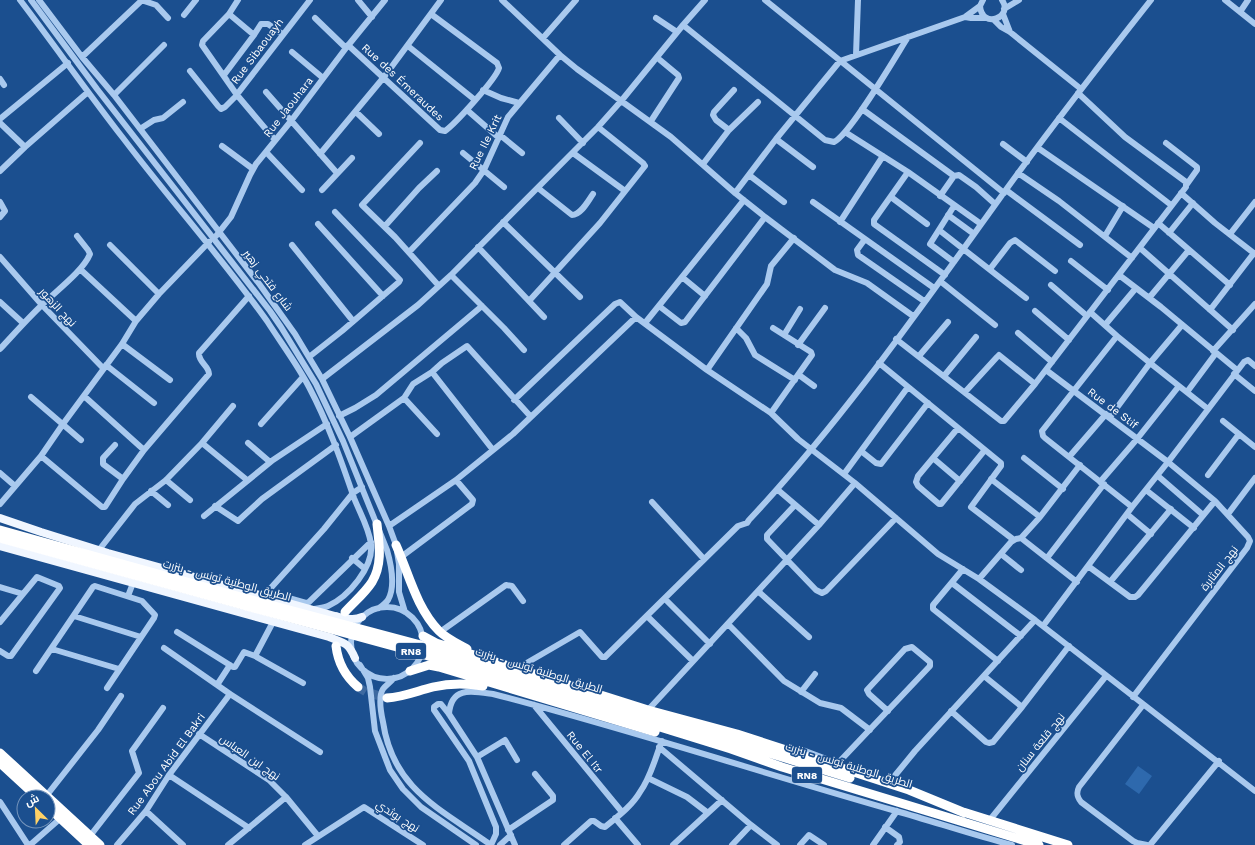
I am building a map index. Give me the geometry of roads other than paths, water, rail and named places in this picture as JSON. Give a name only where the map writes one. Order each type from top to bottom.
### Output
[{"type":"highway","points":[[0,524],[59,546]]},
{"type":"highway","points":[[345,612],[372,582],[376,574],[379,558],[377,524]]},
{"type":"highway","name":"الطريق الوطنية تونس - بنزرت","points":[[0,530],[59,546],[414,652],[577,698],[1068,845]]},
{"type":"highway","name":"الطريق الوطنية تونس - بنزرت","points":[[0,538],[88,563],[247,602]]},
{"type":"highway","points":[[0,542],[88,563]]},
{"type":"highway","points":[[396,545],[421,605],[427,616],[440,632],[468,650],[506,665]]},
{"type":"highway","points":[[423,636],[436,644],[518,668],[648,710],[737,734],[888,784]]},
{"type":"highway","points":[[336,646],[337,656],[342,668],[350,680],[358,687]]},
{"type":"highway","name":"RN8","points":[[410,671],[429,665],[439,667],[722,753],[782,768]]},
{"type":"highway","name":"RN8","points":[[387,698],[399,697],[434,687],[467,683],[507,688]]},
{"type":"highway","name":"الطريق الوطنية تونس - بنزرت","points":[[577,698],[731,749],[782,768],[1039,845]]},
{"type":"highway","points":[[0,753],[41,789]]},
{"type":"highway","points":[[0,763],[28,789]]},
{"type":"highway","name":"RN8","points":[[888,784],[909,790],[965,813]]},
{"type":"highway","points":[[56,806],[63,815],[90,840],[100,845]]},
{"type":"highway","points":[[56,811],[63,815]]},
{"type":"main road","points":[[0,518],[99,550],[351,620],[357,620],[362,617]]},
{"type":"main road","points":[[0,546],[329,637],[347,644],[351,648],[355,658]]},
{"type":"street","points":[[20,0],[124,139],[249,296],[303,377],[327,424],[371,542],[371,551],[365,569],[359,580],[337,601],[327,607],[313,609]]},
{"type":"street","name":"شارع فتحي زهير","points":[[31,0],[97,90],[270,311],[303,361],[334,421],[387,550],[392,579],[390,596],[387,602],[378,608]]},
{"type":"street","name":"شارع فتحي زهير","points":[[39,0],[82,57],[114,95],[283,316],[309,357],[322,379],[350,437],[396,545],[399,564],[399,592],[405,612]]},
{"type":"street","points":[[82,57],[141,0],[156,5],[168,18]]},
{"type":"street","points":[[184,15],[196,0]]},
{"type":"street","points":[[238,0],[229,14],[203,41],[202,45],[237,95],[275,140]]},
{"type":"street","points":[[299,0],[308,2]]},
{"type":"street","points":[[358,0],[372,16]]},
{"type":"street","name":"Rue Jaouhara","points":[[0,504],[41,456],[122,344],[136,322],[159,294],[219,233],[231,216],[254,169],[266,152],[347,46],[385,0]]},
{"type":"street","points":[[320,154],[384,77],[441,0]]},
{"type":"street","points":[[502,0],[587,77],[651,121],[765,217],[835,270],[867,283],[913,316]]},
{"type":"street","points":[[543,38],[576,0]]},
{"type":"street","points":[[322,379],[395,324],[451,275],[598,127],[705,0]]},
{"type":"street","points":[[765,0],[1005,191],[1080,245]]},
{"type":"street","points":[[856,55],[858,0]]},
{"type":"street","points":[[994,20],[999,18],[1003,11],[1004,3],[1002,0]]},
{"type":"street","points":[[1003,11],[1019,0]]},
{"type":"street","points":[[518,668],[580,632],[602,657],[604,657],[648,616],[739,525],[747,523],[778,490],[812,450],[945,275],[995,204],[1079,91],[1151,0]]},
{"type":"street","points":[[1225,0],[1255,24]]},
{"type":"street","points":[[1240,12],[1248,0]]},
{"type":"street","name":"Rue Sibaouayh","points":[[190,71],[218,106],[221,108],[225,107],[237,95],[282,34],[308,2]]},
{"type":"street","points":[[735,193],[776,139],[796,117],[840,61],[965,17],[981,2]]},
{"type":"street","points":[[981,2],[982,15],[986,18]]},
{"type":"street","points":[[1003,11],[1010,32]]},
{"type":"street","points":[[229,14],[254,35]]},
{"type":"street","name":"Rue des Émeraudes","points":[[315,18],[384,77],[444,132],[467,110],[499,68],[497,63],[431,14]]},
{"type":"street","points":[[965,17],[994,20],[1001,27],[1010,32],[1079,91],[1125,137],[1187,184]]},
{"type":"street","points":[[656,18],[677,32]]},
{"type":"street","points":[[224,75],[261,24],[265,23],[282,34]]},
{"type":"street","points":[[683,25],[796,117],[828,141],[834,142],[838,140],[845,132],[862,109],[908,37]]},
{"type":"street","points":[[114,95],[164,45]]},
{"type":"street","points":[[408,46],[474,100]]},
{"type":"street","points":[[292,52],[323,78]]},
{"type":"street","name":"Rue Ile Krit","points":[[409,252],[471,189],[484,170],[506,120],[560,54]]},
{"type":"street","points":[[651,121],[679,78],[678,75],[660,60]]},
{"type":"street","points":[[0,119],[68,63]]},
{"type":"street","points":[[0,79],[4,85]]},
{"type":"street","points":[[483,90],[519,104]]},
{"type":"street","points":[[729,130],[712,115],[734,90]]},
{"type":"street","points":[[0,171],[88,92]]},
{"type":"street","points":[[266,92],[337,173]]},
{"type":"street","points":[[140,129],[154,120],[163,118],[183,102]]},
{"type":"street","points":[[703,164],[729,130],[758,102]]},
{"type":"street","points":[[862,109],[954,176],[959,175],[966,179],[995,204]]},
{"type":"street","points":[[467,110],[499,137],[522,153]]},
{"type":"street","points":[[356,112],[379,134]]},
{"type":"street","points":[[559,118],[583,143]]},
{"type":"street","points":[[1059,118],[1171,205]]},
{"type":"street","points":[[0,123],[25,147]]},
{"type":"street","points":[[529,301],[600,223],[644,168],[644,165],[598,127]]},
{"type":"street","points":[[845,132],[908,172],[981,224]]},
{"type":"street","points":[[776,139],[813,167]]},
{"type":"street","points":[[420,143],[362,203],[362,207],[384,226],[439,286]]},
{"type":"street","points":[[896,339],[1001,421],[1004,421],[1035,384],[1108,290],[1186,187],[1197,170],[1197,167],[1166,143]]},
{"type":"street","points":[[1003,144],[1027,162]]},
{"type":"street","points":[[222,146],[254,169]]},
{"type":"street","points":[[1038,148],[1123,206],[1170,233],[1230,284]]},
{"type":"street","points":[[266,152],[302,190]]},
{"type":"street","points":[[463,153],[504,188]]},
{"type":"street","points":[[573,153],[625,191]]},
{"type":"street","points":[[840,222],[883,156]]},
{"type":"street","points":[[322,190],[352,158]]},
{"type":"street","points":[[384,226],[437,170]]},
{"type":"street","points":[[908,172],[874,220],[874,224],[945,275]]},
{"type":"street","points":[[1018,174],[1059,201],[1132,258]]},
{"type":"street","points":[[749,175],[784,202]]},
{"type":"street","points":[[940,196],[954,176]]},
{"type":"street","points":[[538,188],[572,215],[579,213],[593,194]]},
{"type":"street","points":[[1181,193],[1254,253],[1210,310]]},
{"type":"street","points":[[890,197],[927,224]]},
{"type":"street","points":[[645,323],[744,200]]},
{"type":"street","points":[[0,202],[5,211],[0,217]]},
{"type":"street","points":[[813,202],[934,288]]},
{"type":"street","points":[[1230,234],[1255,202]]},
{"type":"street","points":[[1170,233],[1193,203]]},
{"type":"street","points":[[954,206],[930,244],[954,262]]},
{"type":"street","points":[[1105,236],[1123,206]]},
{"type":"street","points":[[309,357],[399,282],[398,278],[335,212]]},
{"type":"street","points":[[948,215],[974,234]]},
{"type":"street","points":[[659,306],[682,324],[685,322],[765,217]]},
{"type":"street","points":[[503,222],[580,297]]},
{"type":"street","points":[[318,224],[383,296]]},
{"type":"street","points":[[939,230],[1026,298]]},
{"type":"street","points":[[0,349],[23,323],[80,269],[90,254],[77,236]]},
{"type":"street","points":[[708,370],[767,284],[771,266],[794,238]]},
{"type":"street","points":[[865,239],[857,250],[858,255],[924,301]]},
{"type":"street","points":[[990,269],[1010,243],[1015,240],[1055,271]]},
{"type":"street","points":[[110,245],[159,294]]},
{"type":"street","points":[[292,245],[353,321]]},
{"type":"street","points":[[478,247],[544,317]]},
{"type":"street","points":[[1140,248],[1233,330]]},
{"type":"street","points":[[1149,298],[1189,250]]},
{"type":"street","name":"نهج الزهور","points":[[0,257],[42,305],[105,367],[154,403]]},
{"type":"street","points":[[1072,261],[1108,290]]},
{"type":"street","points":[[80,269],[136,322]]},
{"type":"street","points":[[451,275],[524,350]]},
{"type":"street","points":[[1119,275],[1214,352],[1255,391]]},
{"type":"street","points":[[682,277],[705,296]]},
{"type":"street","points":[[940,281],[995,325]]},
{"type":"street","points":[[1051,285],[1105,326],[1208,409]]},
{"type":"street","points":[[1105,326],[1136,288]]},
{"type":"street","points":[[41,456],[102,507],[105,507],[144,450],[209,374],[209,370],[199,358],[199,353],[249,296]]},
{"type":"street","points":[[0,302],[23,323]]},
{"type":"street","points":[[514,400],[615,304],[620,302],[624,304],[636,317],[708,370],[771,413],[793,434],[855,483],[938,554],[979,580],[1035,620],[1255,791]]},
{"type":"street","points":[[1187,392],[1214,352],[1255,304]]},
{"type":"street","points":[[339,416],[355,408],[376,394],[482,306]]},
{"type":"street","points":[[798,345],[825,308]]},
{"type":"street","points":[[784,335],[800,309]]},
{"type":"street","points":[[1035,311],[1068,340]]},
{"type":"street","points":[[388,526],[456,480],[493,450],[636,317]]},
{"type":"street","points":[[919,356],[948,322]]},
{"type":"street","points":[[1070,457],[1108,415],[1182,325]]},
{"type":"street","points":[[736,328],[746,338],[755,355],[814,386]]},
{"type":"street","points":[[771,413],[812,355],[811,352],[773,328]]},
{"type":"street","points":[[1018,333],[1052,362]]},
{"type":"street","points":[[1117,336],[1042,431],[1045,438],[1132,507]]},
{"type":"street","points":[[944,376],[976,337]]},
{"type":"street","points":[[122,344],[170,380]]},
{"type":"street","points":[[350,437],[404,398],[413,384],[432,372],[466,346],[530,417]]},
{"type":"street","points":[[965,392],[996,356],[999,355],[1035,384]]},
{"type":"street","points":[[1043,626],[1236,372],[1246,360],[1255,366]]},
{"type":"street","points":[[879,363],[1001,465],[972,505],[972,508],[1014,540]]},
{"type":"street","name":"Rue de Stif","points":[[1046,370],[1108,415],[1168,462]]},
{"type":"street","points":[[432,372],[493,450]]},
{"type":"street","points":[[261,424],[303,377]]},
{"type":"street","points":[[1047,558],[1102,483],[1179,386]]},
{"type":"street","points":[[844,474],[908,387]]},
{"type":"street","points":[[84,396],[144,450]]},
{"type":"street","points":[[31,397],[81,440]]},
{"type":"street","points":[[404,398],[437,434]]},
{"type":"street","points":[[861,451],[876,463],[881,464],[884,462],[928,403]]},
{"type":"street","points":[[99,550],[135,504],[166,480],[202,443],[233,406]]},
{"type":"street","points":[[1223,421],[1255,447]]},
{"type":"street","points":[[204,516],[270,462],[327,424]]},
{"type":"street","points":[[958,428],[918,476],[916,482],[939,504],[942,503],[984,451]]},
{"type":"street","points":[[1208,475],[1239,434]]},
{"type":"street","points":[[202,443],[247,480]]},
{"type":"street","points":[[248,443],[270,462]]},
{"type":"street","points":[[115,445],[102,461],[103,464],[123,479]]},
{"type":"street","points":[[215,506],[238,521],[262,499],[336,445]]},
{"type":"street","points":[[933,458],[960,481]]},
{"type":"street","points":[[1024,458],[1063,489]]},
{"type":"street","name":"نهج المثابرة","points":[[1133,697],[1247,548],[1250,541],[1228,514],[1215,501],[1168,462]]},
{"type":"street","points":[[979,580],[1014,540],[1021,538],[1040,517],[1080,465]]},
{"type":"street","points":[[0,473],[15,486]]},
{"type":"street","points":[[1158,476],[1203,515]]},
{"type":"street","points":[[1228,514],[1255,478]]},
{"type":"street","points":[[991,479],[1040,517]]},
{"type":"street","points":[[166,480],[190,500]]},
{"type":"street","points":[[401,557],[472,504],[473,500],[456,480]]},
{"type":"street","points":[[648,710],[758,592],[855,483]]},
{"type":"street","points":[[362,487],[353,493],[324,530],[269,590],[271,593],[306,602],[311,600],[352,558],[371,542]]},
{"type":"street","points":[[778,490],[819,525]]},
{"type":"street","points":[[1146,490],[1194,528]]},
{"type":"street","points":[[150,491],[168,505]]},
{"type":"street","points":[[1088,566],[1130,597],[1135,597],[1215,501]]},
{"type":"street","points":[[652,502],[704,559]]},
{"type":"street","points":[[795,504],[766,537],[768,542],[820,593],[824,592],[896,518]]},
{"type":"street","points":[[1110,582],[1171,510]]},
{"type":"street","points":[[1127,514],[1151,534]]},
{"type":"street","points":[[1021,538],[1077,582]]},
{"type":"street","points":[[1001,554],[1021,570]]},
{"type":"street","points":[[352,558],[365,569]]},
{"type":"street","points":[[962,569],[933,605],[933,609],[998,661]]},
{"type":"street","points":[[0,622],[37,577],[60,587],[11,656],[8,656],[0,651]]},
{"type":"street","points":[[952,582],[1021,636]]},
{"type":"street","points":[[128,596],[133,583]]},
{"type":"street","points":[[440,632],[506,585],[512,586],[523,602]]},
{"type":"street","points":[[36,671],[94,586],[142,601],[155,615],[107,688]]},
{"type":"street","points":[[0,587],[23,594]]},
{"type":"street","points":[[758,592],[809,637]]},
{"type":"street","points":[[665,599],[710,644]]},
{"type":"street","points":[[476,845],[421,807],[403,789],[390,770],[375,731],[368,678],[355,658],[352,647],[352,636],[356,626],[362,617],[378,608],[397,608],[405,612],[417,622],[423,636],[423,646],[415,666],[410,671],[394,678],[383,689],[382,693],[381,708],[384,734],[388,746],[400,770],[412,787],[425,799],[491,845],[496,834],[496,827],[469,761],[434,710],[434,707],[441,704],[477,757],[516,845]]},
{"type":"street","points":[[74,616],[141,637]]},
{"type":"street","points":[[648,616],[693,662]]},
{"type":"street","points":[[888,784],[951,711],[1035,620]]},
{"type":"street","points":[[255,656],[273,622]]},
{"type":"street","points":[[728,624],[781,679],[820,703],[842,708],[870,730]]},
{"type":"street","points":[[177,632],[230,665],[235,667],[244,652],[255,656],[303,683]]},
{"type":"street","points":[[951,711],[989,743],[996,739],[1069,646]]},
{"type":"street","points":[[792,752],[800,749],[838,763],[888,711],[931,664],[912,647],[905,649],[867,690],[869,694],[888,711]]},
{"type":"street","points":[[164,648],[230,694],[320,752]]},
{"type":"street","points":[[52,649],[120,669]]},
{"type":"street","points":[[217,685],[230,665]]},
{"type":"street","points":[[360,665],[366,672],[375,676],[394,678]]},
{"type":"street","points":[[801,692],[815,674]]},
{"type":"street","points":[[984,676],[1022,707]]},
{"type":"street","name":"نهج قلعة سنان","points":[[989,821],[1106,676]]},
{"type":"street","points":[[449,714],[452,700],[462,692],[468,691],[493,694],[534,704],[662,741],[774,776],[896,811],[996,843],[1012,845]]},
{"type":"street","name":"Rue Abou Abid El Bakri","points":[[117,845],[146,811],[169,775],[230,694]]},
{"type":"street","points":[[53,789],[122,696]]},
{"type":"street","name":"Rue El Itr","points":[[534,704],[622,812]]},
{"type":"street","points":[[1143,705],[1076,792],[1081,802],[1137,844],[1148,845],[1218,761]]},
{"type":"street","points":[[90,840],[138,773],[132,752],[163,708]]},
{"type":"street","name":"نهج ابن العباس","points":[[199,734],[269,780],[286,797],[318,836]]},
{"type":"street","points":[[477,757],[505,740],[517,760]]},
{"type":"street","points":[[564,845],[591,821],[594,821],[604,827],[640,794],[648,778],[662,741]]},
{"type":"street","points":[[659,747],[751,825],[777,845]]},
{"type":"street","points":[[500,845],[510,833],[553,800],[553,796],[535,774]]},
{"type":"street","points":[[169,775],[249,828]]},
{"type":"street","points":[[648,778],[693,800],[708,813]]},
{"type":"street","points":[[228,845],[286,797]]},
{"type":"street","points":[[673,845],[722,800]]},
{"type":"street","points":[[0,802],[29,845],[63,815]]},
{"type":"street","name":"نهج بوثدي","points":[[318,836],[360,809],[366,807],[423,845]]},
{"type":"street","points":[[146,811],[183,845]]},
{"type":"street","points":[[873,845],[896,811]]},
{"type":"street","points":[[615,818],[638,845]]},
{"type":"street","points":[[732,845],[751,825]]},
{"type":"street","points":[[885,827],[899,837],[900,842],[897,845]]},
{"type":"street","points":[[800,845],[809,835],[824,845]]},
{"type":"street","points":[[305,845],[318,836]]},
{"type":"tunnel","points":[[358,687],[366,692],[387,698]]}]
